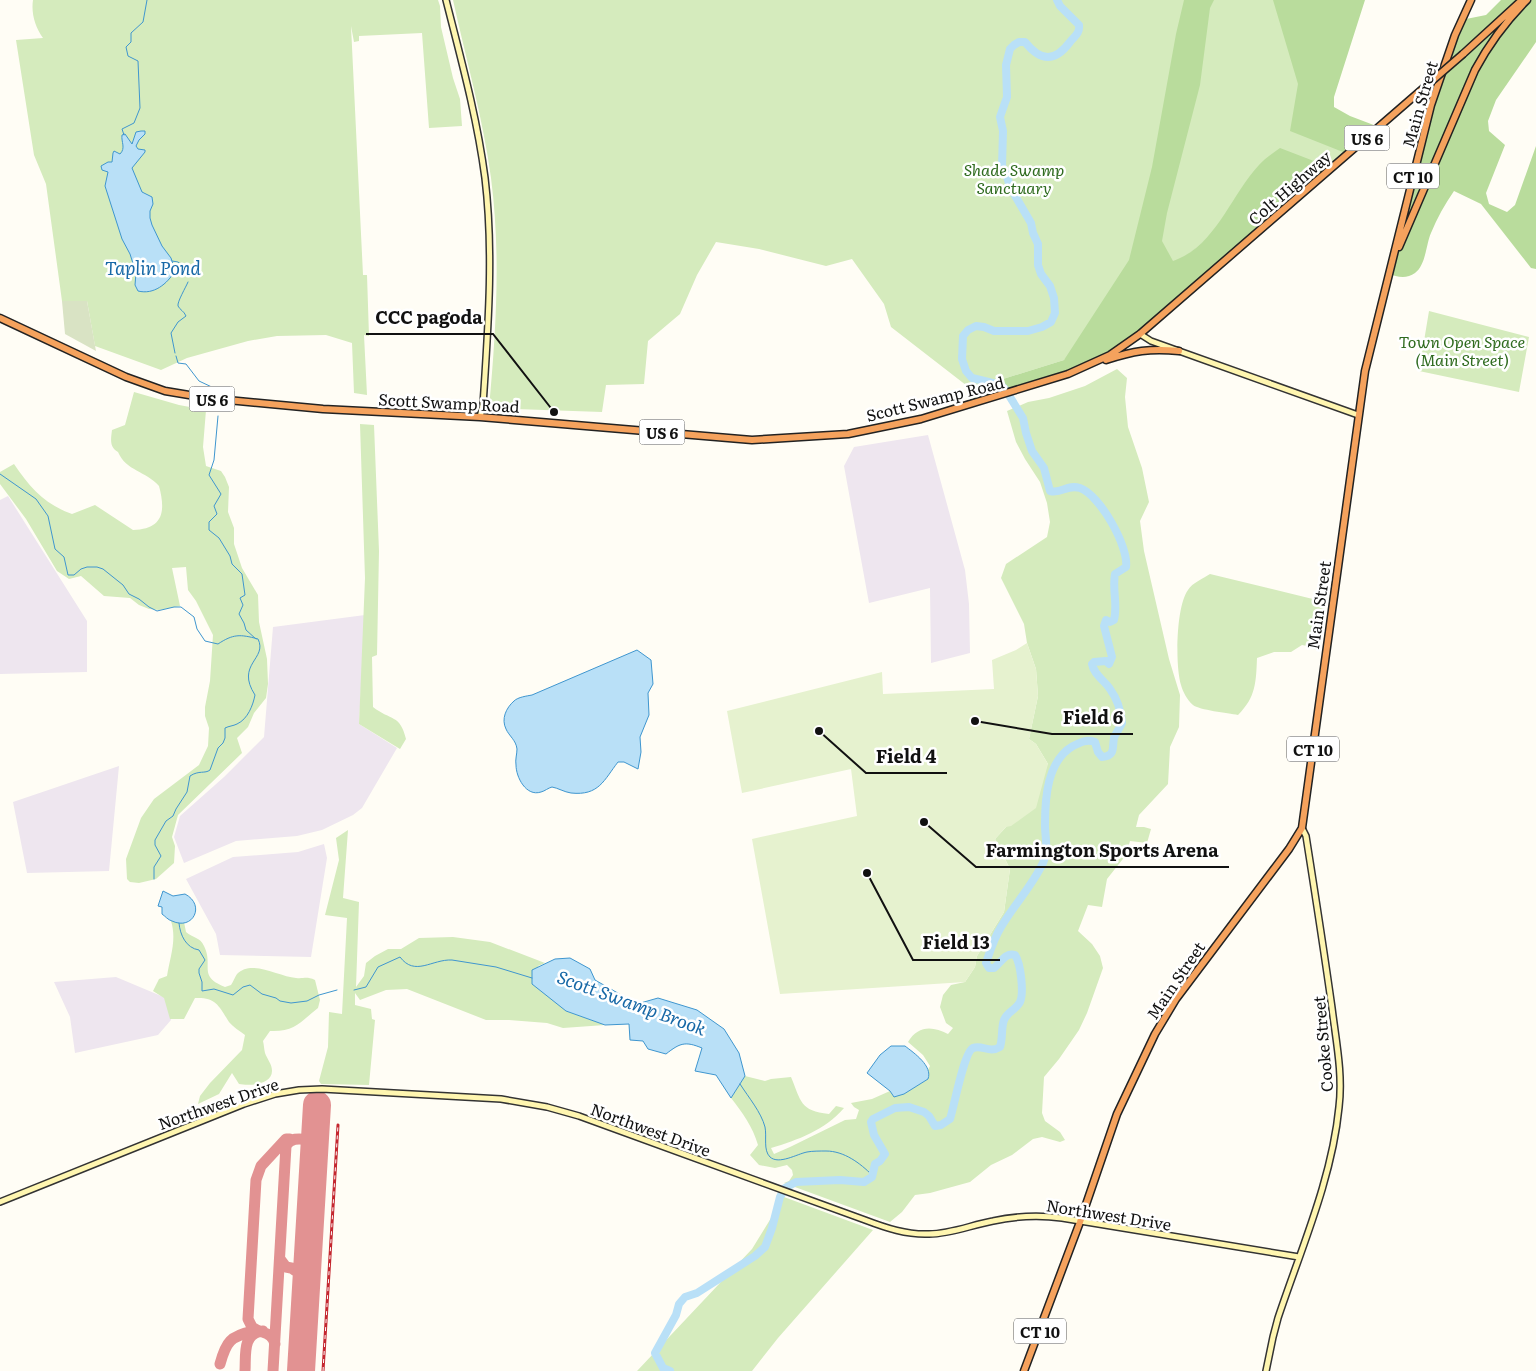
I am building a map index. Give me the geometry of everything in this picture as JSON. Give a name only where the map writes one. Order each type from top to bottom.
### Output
[{"type":"highway","name":"Main Street","points":[[1080,1222],[1117,1114],[1155,1034],[1176,1000],[1297,838],[1302,828],[1358,415],[1368,358],[1431,105],[1455,35],[1471,0]]},
{"type":"highway","name":"Colt Highway","points":[[1140,334],[1463,54],[1522,0]]},
{"type":"highway","points":[[1389,274],[1410,220],[1475,70],[1499,32],[1528,0]]},
{"type":"highway","name":"Scott Swamp Road","points":[[0,318],[109,370],[165,391],[220,400],[282,406],[480,417],[752,440],[848,434],[921,419],[997,397],[1083,368],[1110,355],[1140,334]]},
{"type":"highway","points":[[1083,368],[1135,351],[1152,348],[1179,351]]},
{"type":"highway","name":"CT 10","points":[[1024,1371],[1080,1222]]},
{"type":"main road","points":[[446,0],[477,126],[485,180],[490,291],[483,405],[480,417]]},
{"type":"main road","points":[[1140,334],[1152,341],[1358,415]]},
{"type":"main road","name":"Cooke Street","points":[[1266,1371],[1274,1331],[1330,1161],[1340,1092],[1337,1048],[1324,949],[1306,836],[1302,828]]},
{"type":"main road","name":"Northwest Drive","points":[[0,1202],[244,1104],[275,1094],[315,1088],[501,1099],[540,1105],[579,1116],[872,1223],[900,1231],[920,1234],[939,1233],[991,1221],[1022,1217],[1054,1217],[1299,1257]]},
{"type":"shaded area","points":[[928,435],[965,570],[969,604],[970,653],[931,663],[930,588],[869,603],[844,466],[854,447]]},
{"type":"shaded area","points":[[8,496],[87,621],[87,672],[0,674],[0,500]]},
{"type":"shaded area","points":[[365,615],[359,724],[397,748],[362,808],[353,815],[322,830],[297,836],[236,841],[184,863],[174,837],[180,816],[224,777],[264,737],[273,627]]},
{"type":"shaded area","points":[[119,766],[109,871],[27,873],[13,802]]},
{"type":"shaded area","points":[[324,844],[327,858],[311,957],[220,955],[216,934],[186,879],[233,857],[298,852]]},
{"type":"shaded area","points":[[116,977],[166,998],[171,1020],[158,1035],[75,1053],[70,1017],[54,982]]},
{"type":"green space","points":[[33,0],[438,0],[441,27],[460,99],[462,126],[429,128],[422,33],[359,36],[359,41],[354,42],[351,26],[363,275],[367,275],[369,336],[364,335],[367,395],[354,393],[352,343],[326,335],[277,336],[248,341],[187,358],[161,370],[95,346],[87,301],[62,301],[46,184],[34,155],[16,40],[43,38],[34,20]]},
{"type":"green space","name":"Shade Swamp Sanctuary","points":[[453,0],[1290,0],[1348,154],[1332,168],[1301,159],[1064,360],[971,389],[891,327],[884,304],[852,259],[826,266],[759,249],[716,242],[697,275],[680,314],[648,341],[644,384],[606,385],[602,412],[489,408],[494,351],[497,264],[494,207],[484,133]]},
{"type":"green space","points":[[1184,0],[1214,0],[1210,8],[1200,85],[1167,213],[1162,241],[1173,261],[1188,254],[1200,244],[1221,219],[1259,165],[1280,148],[1332,168],[1140,334],[1096,362],[971,405],[971,389],[1064,360],[1129,260],[1152,167]]},
{"type":"green space","points":[[1273,0],[1365,0],[1334,97],[1334,107],[1350,116],[1379,127],[1348,154],[1290,131],[1298,84]]},
{"type":"green space","points":[[1501,0],[1536,0],[1536,42],[1496,100],[1488,121],[1489,131],[1505,145],[1486,193],[1489,204],[1507,212],[1515,205],[1536,146],[1536,269],[1531,268],[1481,204],[1454,191],[1433,227],[1424,260],[1419,269],[1412,275],[1405,277],[1389,274],[1425,127],[1461,20],[1486,15]]},
{"type":"green space","points":[[62,301],[87,301],[96,351],[65,334]]},
{"type":"green space","name":"Town Open Space (Main Street)","points":[[1429,311],[1529,337],[1519,392],[1419,371]]},
{"type":"green space","points":[[1117,369],[1127,378],[1125,397],[1128,427],[1142,468],[1149,502],[1140,521],[1144,551],[1169,659],[1180,695],[1179,727],[1170,747],[1168,784],[1139,815],[1136,827],[1151,829],[1147,843],[1130,841],[1126,855],[1107,879],[1102,907],[1088,905],[1078,931],[1092,944],[1100,956],[1103,968],[1079,1030],[1044,1077],[1042,1113],[1045,1121],[1060,1132],[1065,1140],[1060,1142],[1042,1137],[1033,1139],[1012,1155],[991,1165],[970,1182],[930,1193],[915,1195],[902,1212],[890,1222],[784,1183],[789,1181],[793,1175],[792,1170],[787,1165],[775,1168],[759,1165],[750,1155],[758,1145],[753,1132],[731,1098],[745,1076],[765,1081],[791,1077],[803,1103],[812,1110],[829,1114],[836,1106],[844,1108],[837,1116],[820,1128],[771,1148],[774,1154],[845,1120],[856,1119],[859,1110],[851,1103],[872,1099],[890,1091],[894,1097],[904,1094],[928,1079],[930,1066],[923,1055],[908,1042],[916,1032],[921,1030],[937,1029],[948,1034],[953,1028],[946,1023],[940,1007],[943,995],[951,985],[965,982],[975,967],[977,956],[1004,912],[1010,869],[995,839],[1006,827],[1048,764],[1036,744],[1029,739],[1038,696],[1036,669],[1027,643],[1024,624],[1001,578],[1006,564],[1047,537],[1050,522],[1047,503],[1040,482],[1016,442],[1007,411],[1028,402],[1049,398],[1085,386]]},
{"type":"green space","points":[[134,392],[179,405],[206,410],[203,447],[206,466],[221,471],[229,487],[228,512],[234,528],[234,544],[242,568],[258,595],[259,622],[267,659],[268,684],[266,698],[254,713],[248,727],[237,738],[242,753],[178,815],[172,837],[175,846],[174,863],[156,879],[139,883],[130,882],[127,879],[126,859],[141,818],[154,799],[199,765],[208,746],[209,728],[205,716],[205,707],[210,681],[213,635],[196,601],[188,590],[186,567],[172,568],[180,606],[159,610],[149,609],[139,605],[130,598],[104,596],[81,576],[69,579],[57,571],[26,519],[0,484],[0,472],[14,464],[39,495],[54,506],[72,514],[95,505],[133,530],[151,526],[160,517],[162,511],[159,486],[126,463],[113,448],[111,442],[112,430],[125,425]]},
{"type":"green space","points":[[360,424],[374,425],[379,551],[377,655],[372,657],[373,707],[401,725],[406,739],[400,749],[359,724],[365,578]]},
{"type":"green space","points":[[1210,574],[1325,602],[1317,650],[1302,645],[1291,652],[1274,652],[1257,658],[1252,695],[1238,715],[1196,707],[1184,693],[1179,676],[1177,651],[1179,622],[1184,598],[1192,585]]},
{"type":"green space","points":[[1027,643],[1036,669],[1038,696],[1029,739],[1036,744],[1048,764],[1036,808],[1011,826],[1006,827],[995,839],[1010,869],[1004,912],[977,956],[975,967],[965,982],[780,994],[752,839],[857,816],[851,769],[742,793],[727,711],[882,672],[883,694],[994,689],[992,660]]},
{"type":"green space","points":[[348,830],[343,898],[359,902],[356,987],[364,976],[366,963],[375,956],[388,949],[401,949],[419,938],[453,937],[490,942],[545,963],[538,966],[566,1011],[605,1025],[563,1028],[547,1023],[486,1020],[407,989],[386,990],[360,1000],[355,993],[355,1005],[371,1009],[372,1019],[375,1020],[369,1085],[321,1084],[319,1081],[328,1047],[329,1012],[342,1014],[347,918],[325,915],[339,860],[336,838]]},
{"type":"green space","points":[[171,921],[184,922],[186,932],[202,943],[207,953],[208,970],[211,979],[225,987],[231,985],[237,974],[250,968],[258,968],[289,977],[315,980],[320,1000],[318,1008],[291,1028],[270,1031],[263,1041],[265,1053],[272,1071],[271,1076],[264,1082],[248,1085],[239,1084],[232,1073],[219,1094],[198,1104],[200,1096],[210,1083],[242,1050],[245,1035],[231,1024],[216,1004],[208,999],[195,998],[184,1019],[170,1019],[164,998],[153,991],[159,979],[167,976],[173,942]]},
{"type":"green space","points":[[784,1197],[873,1230],[778,1338],[752,1371],[637,1371],[752,1249]]},
{"type":"water","name":"Taplin Pond","points":[[145,131],[145,134],[136,146],[138,149],[145,150],[145,152],[132,168],[142,192],[152,197],[153,204],[150,218],[152,225],[162,246],[171,258],[175,271],[160,287],[144,292],[138,291],[135,285],[136,273],[130,254],[122,239],[105,186],[108,172],[102,170],[101,166],[112,162],[114,151],[120,154],[122,152],[122,135],[125,134],[132,144],[136,132]]},
{"type":"water","points":[[637,650],[651,660],[653,684],[648,693],[649,715],[640,737],[641,752],[638,769],[624,762],[618,762],[600,785],[588,792],[571,793],[552,787],[536,793],[526,789],[516,770],[517,749],[507,732],[504,721],[505,714],[511,704],[518,699],[532,695]]},
{"type":"water","points":[[163,891],[173,896],[185,894],[191,899],[195,904],[196,910],[191,920],[186,923],[179,923],[162,914],[162,907],[158,906]]},
{"type":"water","points":[[570,958],[590,969],[595,980],[637,1004],[658,998],[697,1010],[724,1029],[739,1053],[745,1076],[731,1098],[716,1075],[695,1071],[702,1048],[691,1044],[683,1044],[666,1054],[648,1049],[643,1041],[630,1040],[629,1024],[605,1025],[566,1011],[532,984],[532,970],[555,959]]},
{"type":"water","points":[[891,1046],[905,1046],[922,1060],[929,1074],[928,1079],[904,1094],[894,1097],[890,1091],[867,1073],[880,1055]]},
{"type":"waterway","points":[[124,135],[122,129],[134,123],[140,108],[138,61],[128,56],[126,47],[131,42],[131,33],[143,22],[147,0]]},
{"type":"waterway","points":[[670,1371],[663,1368],[655,1353],[676,1315],[679,1304],[685,1297],[697,1293],[755,1256],[765,1247],[780,1197],[785,1188],[796,1182],[840,1180],[864,1182],[872,1177],[875,1164],[885,1154],[874,1135],[871,1122],[873,1119],[895,1108],[909,1107],[924,1112],[935,1126],[941,1125],[950,1119],[963,1069],[970,1052],[976,1047],[992,1050],[1000,1047],[1004,1020],[1020,1002],[1022,992],[1021,978],[1015,955],[1006,956],[994,968],[989,968],[986,963],[999,931],[1034,880],[1045,858],[1046,803],[1049,781],[1053,770],[1064,753],[1084,741],[1095,742],[1098,752],[1102,757],[1110,755],[1115,736],[1122,723],[1115,697],[1095,671],[1092,664],[1094,662],[1106,661],[1109,664],[1112,657],[1104,626],[1106,620],[1110,622],[1114,620],[1115,574],[1126,567],[1126,558],[1118,535],[1104,511],[1088,493],[1075,487],[1054,492],[1050,491],[1044,468],[1032,451],[1023,418],[1005,389],[1001,385],[972,378],[966,371],[962,359],[963,336],[968,330],[976,326],[994,331],[1028,331],[1051,322],[1055,313],[1054,298],[1050,286],[1041,274],[1038,265],[1038,244],[1031,223],[1010,187],[1002,166],[1003,131],[1000,117],[1007,97],[1006,65],[1010,49],[1019,42],[1025,42],[1031,49],[1042,56],[1053,56],[1064,49],[1078,32],[1079,25],[1060,6],[1057,0]]},
{"type":"waterway","points":[[172,261],[178,262],[184,267]]},
{"type":"waterway","points":[[175,353],[171,333],[178,322],[186,316],[178,304],[188,282]]},
{"type":"waterway","points":[[176,356],[178,363],[186,364],[199,381],[218,391]]},
{"type":"waterway","points":[[218,416],[214,460],[209,475],[221,494],[214,506],[217,514],[209,522],[209,530],[219,538],[230,556],[232,564],[242,574],[245,595],[240,598],[243,605],[239,614],[246,630],[256,639]]},
{"type":"waterway","points":[[0,474],[36,499],[48,516],[55,549],[64,557],[68,575],[74,575],[87,567],[103,569],[123,585],[129,594],[157,611],[181,607],[194,617],[197,629],[205,641],[218,644],[228,638],[237,636],[258,639],[259,652],[248,676],[255,695],[251,707],[241,722],[225,728],[225,738],[218,748],[210,770],[190,776],[187,792],[173,816],[166,821],[155,840],[155,845],[161,856],[154,867],[154,879]]},
{"type":"waterway","name":"Scott Swamp Brook","points":[[179,923],[187,944],[199,950],[205,960],[199,969],[202,991],[214,989],[233,995],[243,987],[250,985],[262,994],[291,1003],[307,1001],[319,995],[337,990]]},
{"type":"waterway","name":"Scott Swamp Brook","points":[[354,990],[366,987],[378,967],[400,957],[412,966],[424,966],[452,960],[496,967],[532,978]]},
{"type":"waterway","name":"Scott Swamp Brook","points":[[740,1084],[758,1110],[763,1121],[766,1131],[767,1151],[770,1157],[778,1160],[809,1152],[839,1153],[851,1158],[872,1175]]},
{"type":"taxiway","points":[[275,1344],[269,1335],[252,1327],[248,1319],[256,1180],[261,1166],[286,1139],[290,1139]]},
{"type":"taxiway","points":[[273,1371],[286,1146],[291,1140],[295,1139],[315,1140]]},
{"type":"taxiway","points":[[280,1259],[286,1267],[296,1269],[305,1264],[308,1256]]},
{"type":"taxiway","points":[[294,1270],[301,1273],[306,1282]]},
{"type":"taxiway","points":[[220,1364],[224,1350],[230,1341],[239,1335],[254,1331]]},
{"type":"taxiway","points":[[245,1371],[248,1340],[251,1336],[263,1331]]},
{"type":"runway","points":[[301,1371],[317,1105]]},
{"type":"railway","points":[[323,1371],[338,1125]]},
{"type":"place","name":"CCC pagoda","points":[[554,412]]},
{"type":"place","name":"Field 6","points":[[975,721]]},
{"type":"place","name":"Field 4","points":[[819,731]]},
{"type":"place","name":"Farmington Sports Arena","points":[[924,822]]},
{"type":"place","name":"Field 13","points":[[867,873]]}]
